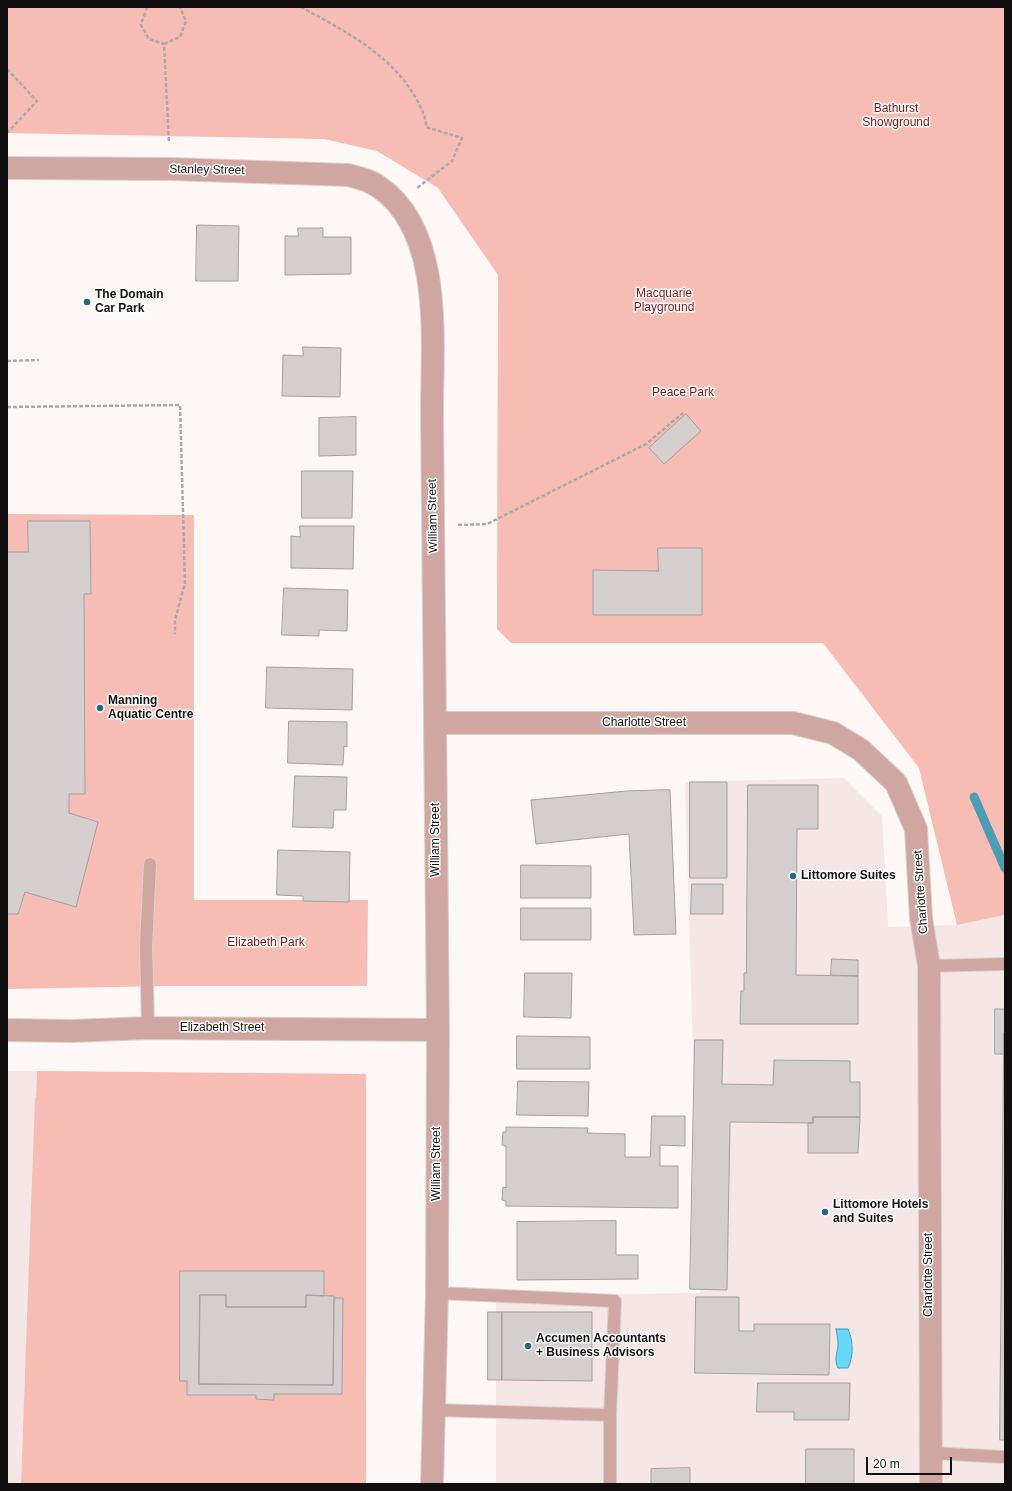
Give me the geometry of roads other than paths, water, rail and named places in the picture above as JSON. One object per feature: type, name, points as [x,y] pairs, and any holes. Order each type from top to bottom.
[{"type":"street","name":"Stanley Street","points":[[7,168],[171,169],[348,175],[370,182],[379,187],[398,203]]},
{"type":"street","name":"William Street","points":[[398,203],[419,241],[430,291],[432,324],[438,1030],[437,1293],[432,1484]]},
{"type":"street","name":"Charlotte Street","points":[[436,723],[793,723],[833,733],[861,750],[896,783],[916,828],[921,918],[929,966],[931,1484]]},
{"type":"street","name":"Elizabeth Street","points":[[7,1030],[72,1031],[148,1028],[438,1030]]},
{"type":"lane","points":[[148,1028],[146,946],[150,864]]},
{"type":"lane","points":[[929,966],[1005,964]]},
{"type":"lane","points":[[437,1293],[614,1302],[610,1415],[610,1484]]},
{"type":"lane","points":[[433,1410],[610,1415]]},
{"type":"lane","points":[[930,1453],[1005,1457]]},
{"type":"water","points":[[836,1329],[848,1329],[850,1333],[852,1353],[848,1368],[838,1368],[837,1365],[836,1359],[838,1344]]},
{"type":"waterway","points":[[974,797],[1005,868]]},
{"type":"place","name":"The Domain Car Park","points":[[87,302]]},
{"type":"place","name":"Manning Aquatic Centre","points":[[100,708]]},
{"type":"place","name":"Littomore Suites","points":[[793,876]]},
{"type":"place","name":"Littomore Hotels and Suites","points":[[825,1212]]},
{"type":"place","name":"Accumen Accountants + Business Advisors","points":[[528,1346]]},
{"type":"park label","name":"Bathurst Showground","points":[[896,116]]},
{"type":"park label","name":"Macquarie Playground","points":[[664,301]]},
{"type":"park label","name":"Peace Park","points":[[683,393]]},
{"type":"park label","name":"Elizabeth Park","points":[[266,943]]}]
